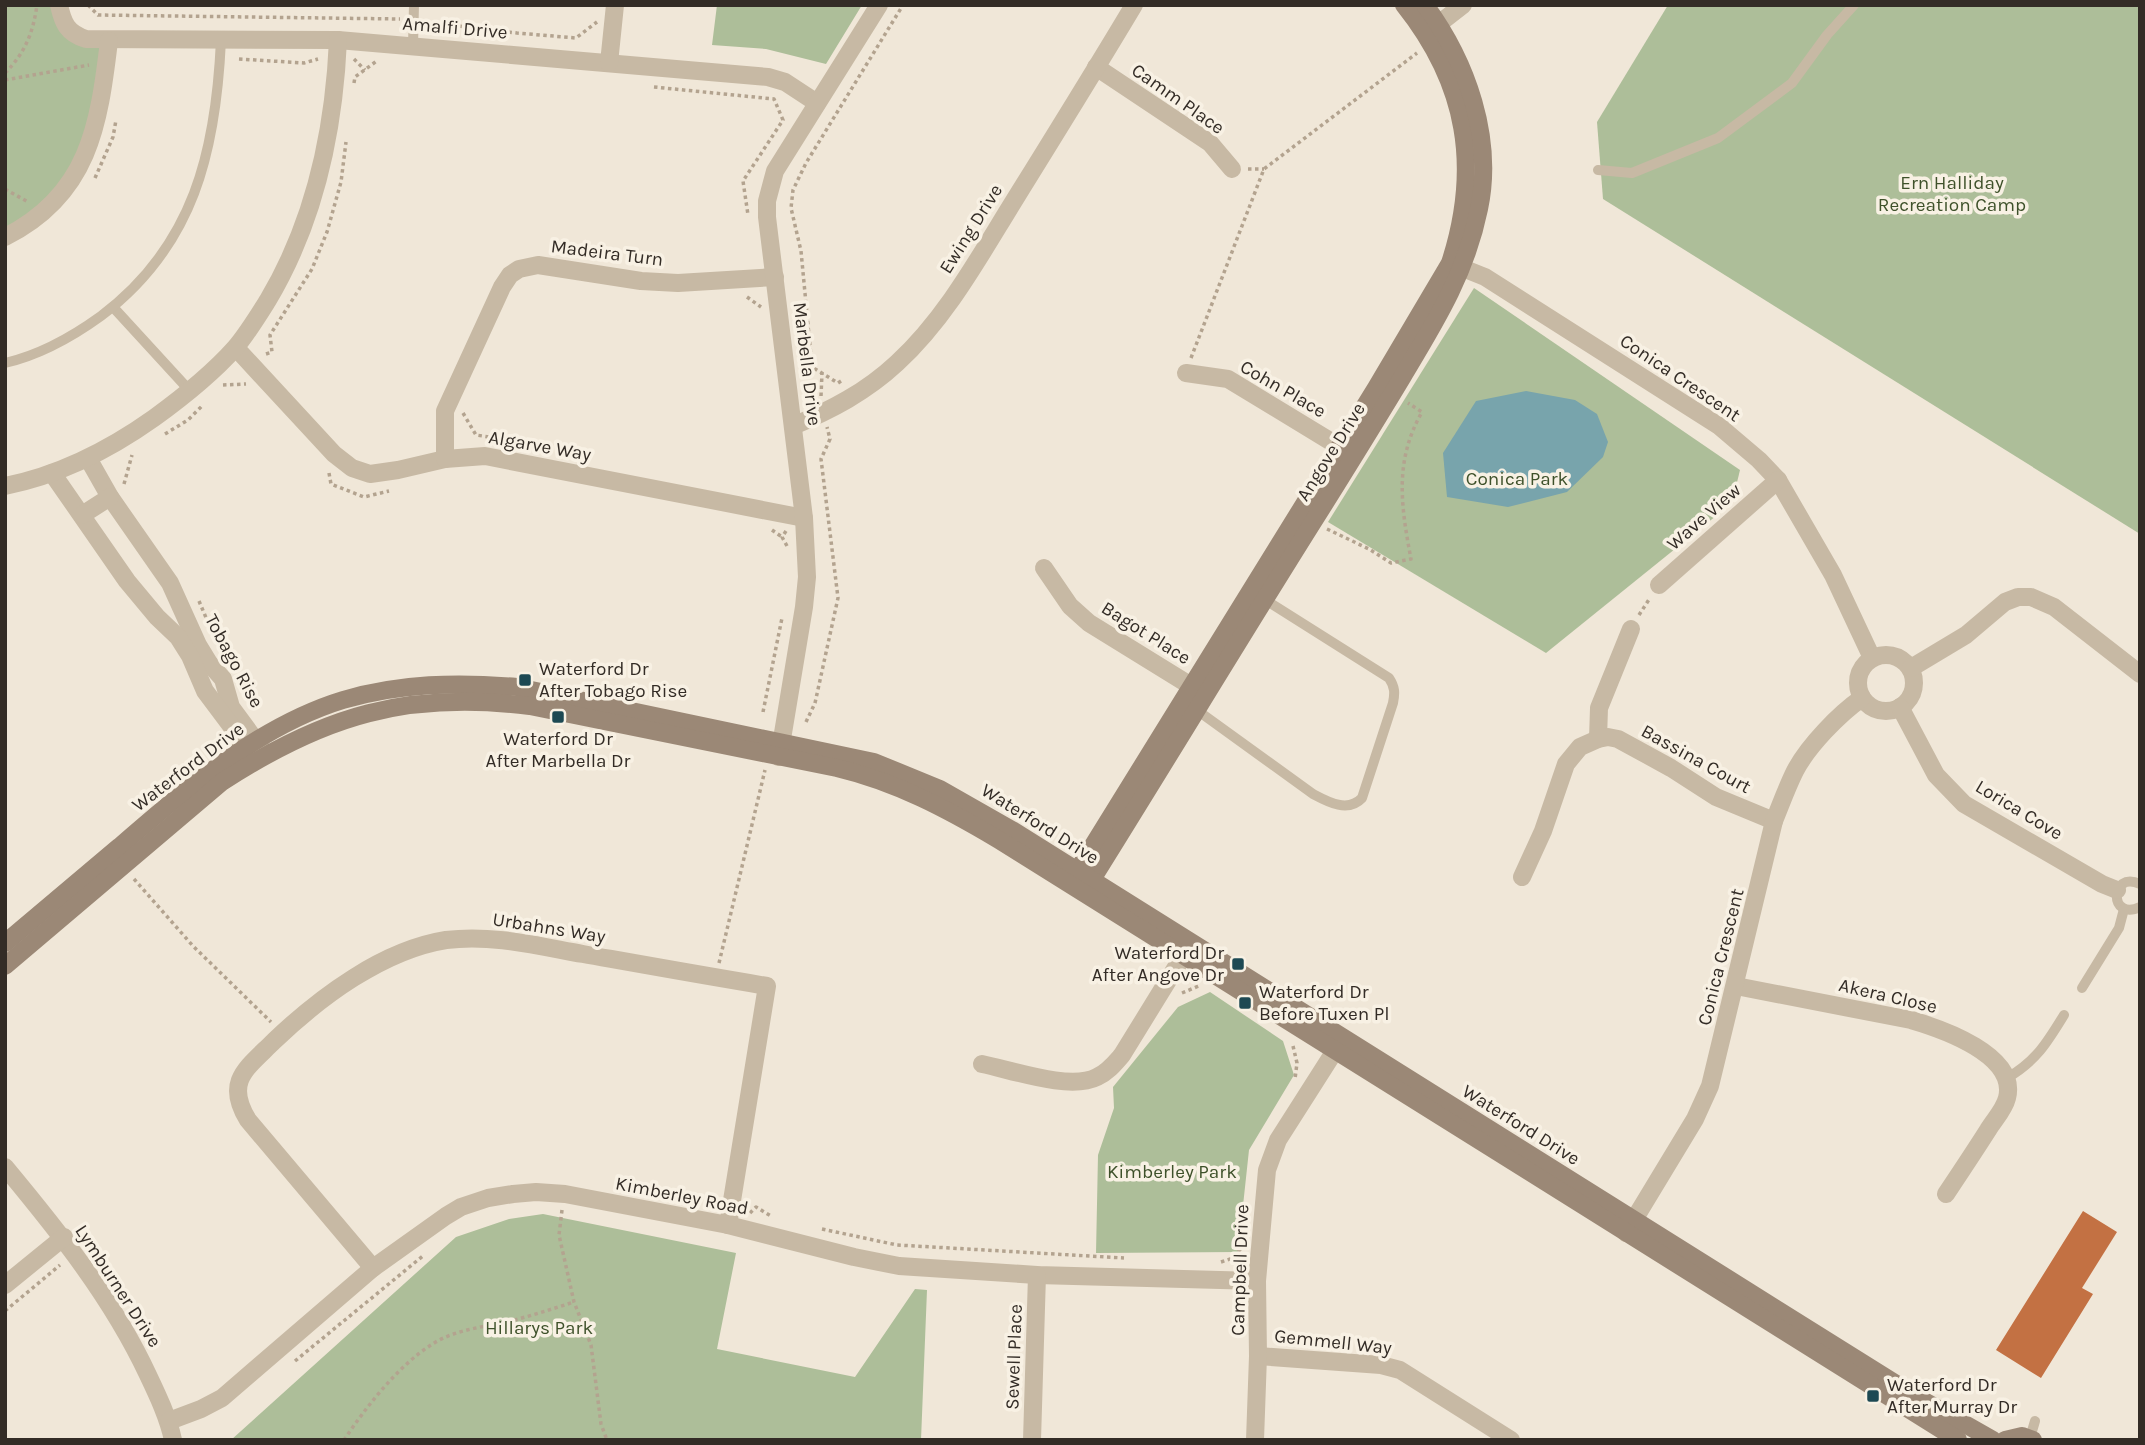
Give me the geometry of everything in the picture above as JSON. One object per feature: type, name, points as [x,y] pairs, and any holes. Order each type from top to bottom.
[{"type":"street","name":"Amalfi Drive","points":[[59,5],[64,24],[72,33],[86,39],[221,49],[338,40],[413,45],[768,77],[785,82],[817,103]]},
{"type":"street","name":"Marbella Drive","points":[[776,752],[804,607],[807,577],[798,517],[793,426],[767,278],[769,187],[775,171],[879,5]]},
{"type":"street","name":"Ewing Drive","points":[[793,426],[824,413],[866,388],[898,363],[928,329],[965,279],[1134,5]]},
{"type":"street","name":"Angove Drive","points":[[1080,882],[1347,451],[1438,318],[1479,209],[1483,167],[1476,108],[1463,72],[1404,5]]},
{"type":"street","name":"Angove Drive","points":[[1425,5],[1432,34]]},
{"type":"street","points":[[1432,34],[1464,5]]},
{"type":"street","points":[[607,9],[608,63]]},
{"type":"street","points":[[5,486],[89,460],[136,430],[242,354],[299,240],[311,206],[324,153],[336,80],[338,40]]},
{"type":"street","points":[[5,237],[34,219],[60,196],[89,149],[103,97],[109,41]]},
{"type":"street","name":"Camm Place","points":[[1096,67],[1210,143],[1232,169]]},
{"type":"street","name":"Madeira Turn","points":[[446,459],[443,426],[448,401],[502,287],[510,275],[519,269],[538,265],[641,281],[678,283],[767,278]]},
{"type":"street","name":"Conica Crescent","points":[[1457,265],[1485,277],[1719,426],[1759,460],[1778,480],[1833,575],[1872,657]]},
{"type":"street","name":"Algarve Way","points":[[242,354],[334,454],[361,472],[381,473],[473,456],[493,458],[798,517]]},
{"type":"street","name":"Cohn Place","points":[[1186,373],[1228,379],[1347,451]]},
{"type":"street","name":"Angove Drive","points":[[1193,697],[1264,599],[1347,451]]},
{"type":"street","name":"Tobago Rise","points":[[89,460],[117,491],[170,583],[198,645],[223,679],[231,707],[255,751]]},
{"type":"street","name":"Tobago Rise","points":[[52,473],[144,601],[178,637],[190,656],[205,691],[232,727],[255,751]]},
{"type":"street","name":"Wave View","points":[[1659,585],[1778,480]]},
{"type":"street","points":[[82,515],[117,491]]},
{"type":"street","name":"Bagot Place","points":[[1044,568],[1070,606],[1089,623],[1193,697]]},
{"type":"street","points":[[144,601],[170,583]]},
{"type":"street","points":[[1911,668],[1966,635],[2005,602],[2018,597],[2031,597],[2054,607],[2140,674]]},
{"type":"street","points":[[1522,877],[1543,831],[1566,764],[1580,747],[1598,738],[1599,708],[1631,629]]},
{"type":"street","points":[[1891,654],[1911,668],[1914,688],[1911,697],[1900,707],[1887,711],[1877,710],[1862,698],[1857,679],[1860,670],[1872,657],[1891,654]]},
{"type":"street","name":"Waterford Drive","points":[[5,943],[155,816],[319,709],[382,690],[418,685],[483,684],[549,693],[776,752],[874,762],[906,773],[967,803],[1080,882],[1630,1227],[1958,1440]]},
{"type":"street","name":"Conica Crescent","points":[[1630,1227],[1704,1102],[1710,1086],[1774,821],[1796,769],[1807,752],[1851,705],[1862,698]]},
{"type":"street","name":"Lorica Cove","points":[[1900,707],[1936,775],[1964,804],[2102,884],[2117,890]]},
{"type":"street","name":"Bassina Court","points":[[1598,738],[1618,740],[1661,762],[1716,797],[1774,821]]},
{"type":"street","name":"Waterford Drive","points":[[5,966],[124,867],[255,751]]},
{"type":"street","name":"Urbahns Way","points":[[373,1268],[248,1120],[240,1107],[237,1091],[241,1076],[283,1033],[349,981],[380,961],[414,948],[444,941],[499,939],[767,986],[728,1225]]},
{"type":"street","points":[[982,1064],[1063,1081],[1081,1082],[1098,1077],[1122,1055],[1187,949]]},
{"type":"street","name":"Akera Close","points":[[1736,986],[1935,1027],[1954,1035],[1997,1063],[2007,1078]]},
{"type":"street","name":"Campbell Drive","points":[[1255,1440],[1257,1281],[1264,1186],[1271,1155],[1339,1044]]},
{"type":"street","points":[[1946,1194],[2003,1107],[2008,1094],[2007,1078]]},
{"type":"street","name":"Lymburner Drive","points":[[5,1167],[64,1237],[130,1338],[169,1421],[173,1440]]},
{"type":"street","name":"Kimberley Road","points":[[169,1421],[222,1398],[373,1268],[446,1216],[461,1207],[488,1198],[513,1194],[536,1192],[567,1204],[728,1225],[899,1266],[1037,1275],[1257,1281]]},
{"type":"street","name":"Waterford Drive","points":[[1630,1227],[1993,1440]]},
{"type":"street","points":[[5,1285],[64,1237]]},
{"type":"street","name":"Sewell Place","points":[[1032,1440],[1037,1275]]},
{"type":"street","name":"Gemmell Way","points":[[1258,1356],[1381,1365],[1399,1370],[1511,1440]]},
{"type":"street","points":[[2005,1440],[2033,1433]]},
{"type":"lane","points":[[413,45],[414,5]]},
{"type":"lane","points":[[1598,170],[1632,173],[1718,138],[1792,83],[1827,35],[1854,5]]},
{"type":"lane","points":[[5,363],[19,360],[66,339],[113,307],[155,265],[190,206],[205,160],[221,49]]},
{"type":"lane","points":[[113,307],[190,391]]},
{"type":"lane","points":[[1193,697],[1313,794],[1327,801],[1350,806],[1362,797],[1393,703],[1395,688],[1389,678],[1264,599]]},
{"type":"lane","points":[[2140,884],[2124,882],[2117,890],[2117,901],[2124,909],[2131,910],[2140,906]]},
{"type":"lane","points":[[2082,988],[2119,928],[2124,909]]},
{"type":"lane","points":[[2007,1078],[2026,1066],[2044,1048],[2064,1015]]},
{"type":"path","points":[[5,73],[19,59],[34,30],[37,5]]},
{"type":"path","points":[[88,5],[98,15],[397,18],[576,38],[598,21],[607,9]]},
{"type":"path","points":[[849,376],[838,383],[811,367],[801,251],[791,208],[793,190],[806,163],[903,5]]},
{"type":"path","points":[[1186,373],[1264,169],[1432,34]]},
{"type":"path","points":[[221,49],[304,63],[321,58],[354,59],[365,70]]},
{"type":"path","points":[[354,90],[355,77],[378,60],[388,61]]},
{"type":"path","points":[[88,65],[90,73]]},
{"type":"path","points":[[650,86],[774,99],[783,120],[743,181],[749,221]]},
{"type":"path","points":[[216,393],[225,383],[246,385],[242,354],[272,352],[270,335],[312,269],[327,232],[341,182],[348,129]]},
{"type":"path","points":[[5,189],[32,204],[29,208]]},
{"type":"path","points":[[751,299],[767,278]]},
{"type":"path","points":[[741,292],[761,308]]},
{"type":"path","points":[[806,722],[815,703],[838,598],[821,459],[830,439],[821,404],[822,373]]},
{"type":"path","points":[[165,434],[188,420],[206,402]]},
{"type":"path","points":[[461,410],[476,435],[496,438],[493,458]]},
{"type":"path","points":[[117,491],[130,456],[142,449]]},
{"type":"path","points":[[782,537],[798,517]]},
{"type":"path","points":[[763,525],[782,537],[789,550]]},
{"type":"path","points":[[1631,629],[1659,585]]},
{"type":"path","points":[[194,591],[205,611],[208,624]]},
{"type":"path","points":[[763,712],[784,611]]},
{"type":"path","points":[[715,977],[776,752]]},
{"type":"path","points":[[124,867],[193,946],[283,1033]]},
{"type":"path","points":[[552,1208],[567,1204],[559,1235],[574,1302],[592,1345],[599,1410],[607,1440]]},
{"type":"path","points":[[746,1230],[751,1210],[755,1207],[777,1219]]},
{"type":"path","points":[[812,1227],[897,1245],[1135,1258]]},
{"type":"path","points":[[5,1311],[75,1253]]},
{"type":"path","points":[[287,1367],[424,1256]]},
{"type":"path","points":[[344,1440],[384,1389],[412,1359],[432,1344],[471,1329],[517,1320],[574,1302]]},
{"type":"green space","points":[[5,5],[59,5],[63,24],[109,41],[75,173],[5,237]]},
{"type":"green space","points":[[717,5],[862,5],[826,64],[766,49],[712,45]]},
{"type":"green space","name":"Ern Halliday Recreation Camp","points":[[1668,5],[2140,5],[2140,534],[1603,199],[1597,122]]},
{"type":"green space","name":"Conica Park","points":[[1474,288],[1740,470],[1732,503],[1546,653],[1328,522]]},
{"type":"green space","name":"Kimberley Park","points":[[1210,992],[1283,1041],[1294,1075],[1249,1150],[1238,1252],[1096,1253],[1098,1155],[1114,1108],[1113,1087],[1178,1007]]},
{"type":"green space","name":"Hillarys Park","points":[[543,1214],[736,1253],[717,1349],[855,1377],[915,1289],[927,1290],[921,1440],[231,1440],[456,1237],[509,1219]]},
{"type":"water","points":[[1526,391],[1575,400],[1597,414],[1608,442],[1603,457],[1567,492],[1508,507],[1447,497],[1443,453],[1476,401]]},
{"type":"building","points":[[2083,1211],[2117,1232],[2082,1288],[2093,1294],[2041,1378],[1996,1350]]},
{"type":"place","name":"Waterford Dr After Tobago Rise","points":[[525,680]]},
{"type":"place","name":"Waterford Dr After Marbella Dr","points":[[558,717]]},
{"type":"place","name":"Waterford Dr After Angove Dr","points":[[1238,964]]},
{"type":"place","name":"Waterford Dr Before Tuxen Pl","points":[[1245,1003]]},
{"type":"place","name":"Waterford Dr After Murray Dr","points":[[1873,1396]]}]
